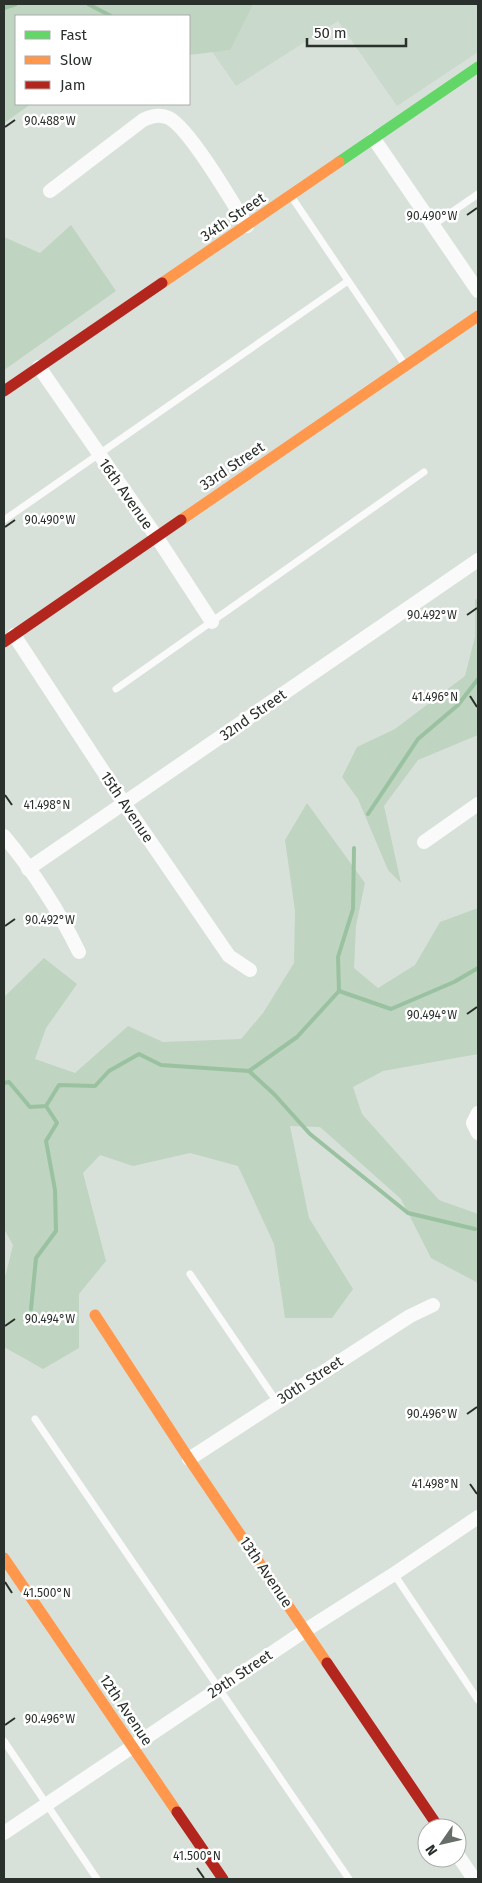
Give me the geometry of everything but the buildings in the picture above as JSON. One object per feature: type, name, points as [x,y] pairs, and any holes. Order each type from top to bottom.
[{"type":"street","name":"34th Street","points":[[4,391],[478,67]]},
{"type":"street","points":[[50,191],[143,120],[150,116],[167,117],[183,129],[248,226]]},
{"type":"street","points":[[374,139],[478,291]]},
{"type":"street","name":"33rd Street","points":[[9,639],[478,316]]},
{"type":"street","name":"16th Avenue","points":[[39,367],[156,536],[212,622]]},
{"type":"street","name":"32nd Street","points":[[28,869],[478,560]]},
{"type":"street","name":"15th Avenue","points":[[9,639],[229,956],[250,970]]},
{"type":"street","points":[[424,842],[478,804]]},
{"type":"street","points":[[4,836],[68,930],[79,952]]},
{"type":"street","points":[[478,1113],[473,1123],[478,1133]]},
{"type":"street","name":"30th Street","points":[[190,1459],[410,1316],[433,1305]]},
{"type":"street","name":"13th Avenue","points":[[95,1315],[432,1818]]},
{"type":"street","name":"29th Street","points":[[4,1833],[478,1517]]},
{"type":"street","name":"12th Avenue","points":[[4,1558],[223,1879]]},
{"type":"street","points":[[467,1868],[474,1879]]},
{"type":"lane","points":[[433,225],[478,194]]},
{"type":"lane","points":[[291,196],[405,366]]},
{"type":"lane","points":[[4,520],[348,280]]},
{"type":"lane","points":[[116,689],[424,472]]},
{"type":"lane","points":[[190,1274],[277,1402]]},
{"type":"lane","points":[[35,1419],[349,1879]]},
{"type":"lane","points":[[394,1574],[478,1700]]},
{"type":"lane","points":[[4,1741],[98,1879]]},
{"type":"shaded area","points":[[4,4],[253,4],[230,50],[190,55],[190,15],[15,15],[15,105],[30,105],[4,123]]},
{"type":"shaded area","points":[[179,4],[478,4],[478,52],[397,106],[338,21],[236,86],[190,20],[190,15],[187,15]]},
{"type":"shaded area","points":[[71,225],[116,291],[4,370],[4,237],[40,253]]},
{"type":"shaded area","points":[[478,598],[478,735],[418,760],[384,806],[401,883],[388,870],[358,799],[342,777],[357,747],[395,729],[465,676],[475,637],[475,600]]},
{"type":"shaded area","points":[[307,803],[365,883],[356,926],[354,968],[378,988],[415,965],[440,922],[478,908],[478,1054],[383,1071],[353,1087],[362,1114],[439,1200],[478,1214],[478,1283],[431,1258],[401,1199],[320,1127],[290,1126],[309,1218],[353,1289],[332,1318],[285,1318],[274,1244],[238,1166],[190,1153],[133,1166],[100,1155],[83,1173],[106,1261],[79,1294],[79,1348],[43,1369],[4,1347],[4,1281],[13,1245],[4,1229],[4,997],[44,958],[77,984],[46,1028],[35,1059],[75,1073],[128,1026],[163,1042],[241,1039],[263,1013],[294,963],[295,911],[285,840]]},
{"type":"waterway","points":[[4,8],[16,4]]},
{"type":"waterway","points":[[88,4],[109,15]]},
{"type":"waterway","points":[[368,814],[418,739],[458,705],[478,679]]},
{"type":"waterway","points":[[339,991],[338,957],[353,909],[354,848]]},
{"type":"waterway","points":[[4,1083],[9,1082],[30,1107],[46,1106],[59,1085],[95,1086],[109,1071],[139,1054],[161,1065],[249,1071],[297,1037],[339,991],[391,1009],[454,982],[478,968]]},
{"type":"waterway","points":[[249,1071],[274,1094],[310,1134],[408,1213],[475,1229]]},
{"type":"waterway","points":[[31,1309],[36,1258],[56,1231],[55,1190],[46,1141],[57,1123],[46,1106]]},
{"type":"traffic: fast","points":[[339,162],[478,67]]},
{"type":"traffic: slow","points":[[162,283],[339,162]]},
{"type":"traffic: slow","points":[[181,520],[478,316]]},
{"type":"traffic: slow","points":[[95,1315],[189,1459],[327,1663]]},
{"type":"traffic: slow","points":[[4,1558],[177,1812]]},
{"type":"traffic: jam","points":[[4,391],[162,283]]},
{"type":"traffic: jam","points":[[4,642],[181,520]]},
{"type":"traffic: jam","points":[[327,1663],[432,1818]]},
{"type":"traffic: jam","points":[[177,1812],[223,1879]]}]
